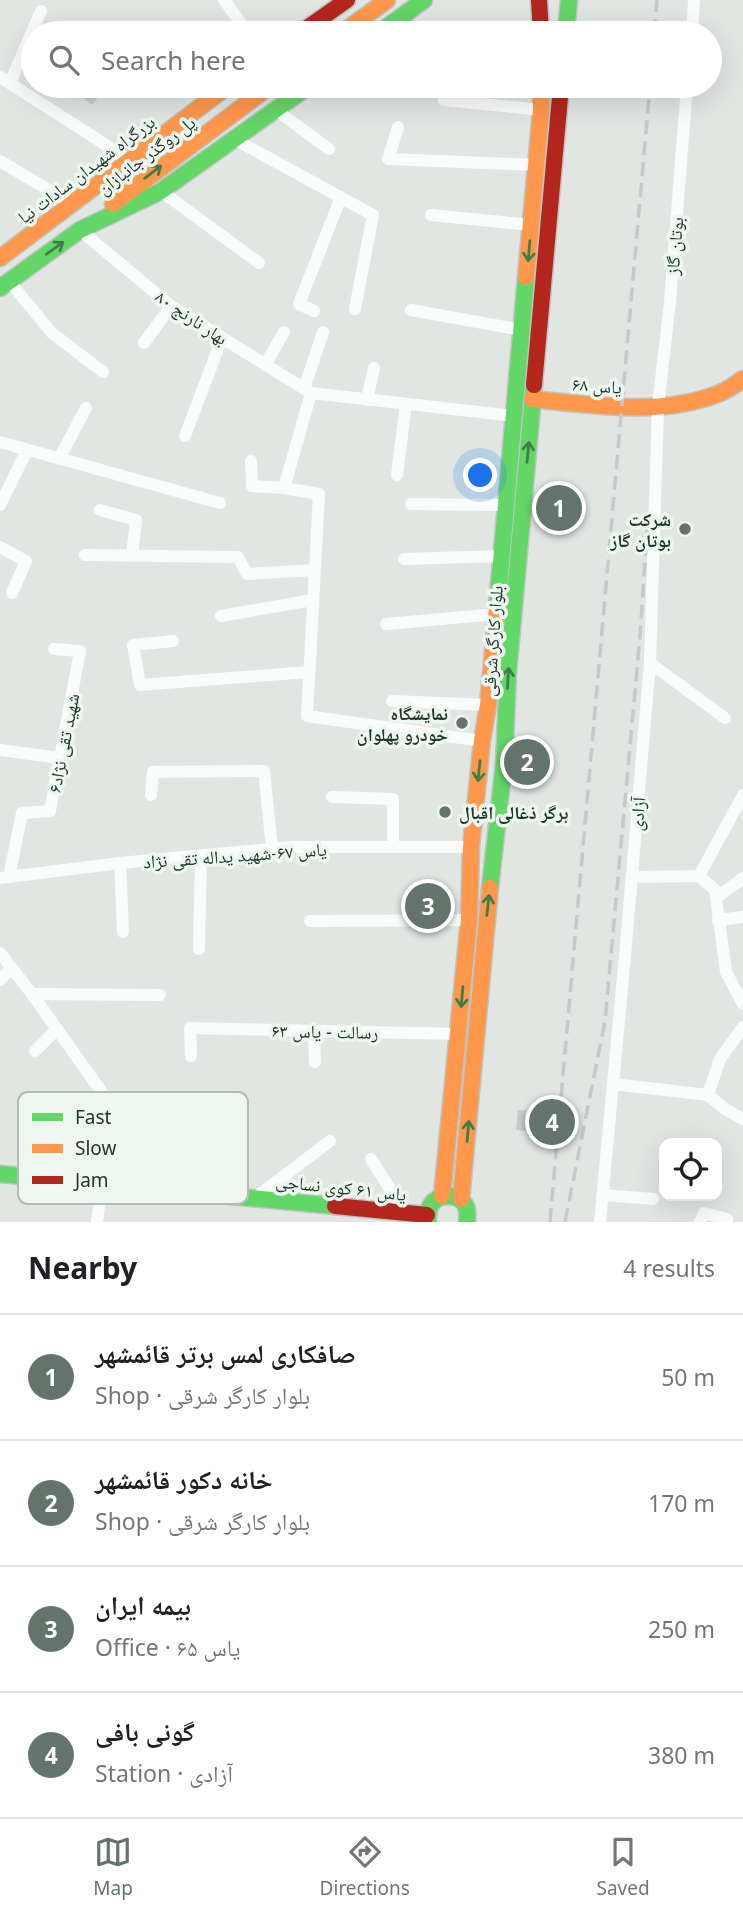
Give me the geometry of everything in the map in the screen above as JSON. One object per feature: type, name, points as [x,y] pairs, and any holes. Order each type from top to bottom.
[{"type":"main road","points":[[317,21],[347,0]]},
{"type":"main road","points":[[358,21],[387,0]]},
{"type":"main road","points":[[395,21],[424,0]]},
{"type":"main road","points":[[567,21],[569,0]]},
{"type":"main road","points":[[540,3],[541,21]]},
{"type":"main road","name":"بزرگراه شهیدان سادات نیا","points":[[0,258],[212,98]]},
{"type":"main road","name":"پل روگذر جانبازان","points":[[80,230],[254,98]]},
{"type":"main road","points":[[5,285],[80,230],[161,191],[292,98]]},
{"type":"main road","name":"بلوار کارگر شرقی","points":[[442,1196],[469,920],[471,847],[502,556],[541,98]]},
{"type":"main road","name":"بلوار کارگر شرقی","points":[[467,1222],[467,1207],[461,1199],[487,912],[504,764],[508,673],[560,98]]},
{"type":"main road","name":"یاس ۶۸","points":[[533,399],[622,407],[658,405],[705,399],[743,379]]},
{"type":"main road","name":"یاس ۶۱ کوی نساجی","points":[[0,1174],[18,1176]]},
{"type":"main road","points":[[428,1218],[429,1206],[434,1200],[449,1195],[461,1199]]},
{"type":"main road","name":"یاس ۶۱ کوی نساجی","points":[[248,1197],[405,1213],[428,1218]]},
{"type":"street","points":[[225,0],[240,21]]},
{"type":"street","points":[[693,21],[694,0]]},
{"type":"street","points":[[35,21],[40,11]]},
{"type":"street","points":[[21,48],[5,80],[21,90]]},
{"type":"street","points":[[33,98],[128,162]]},
{"type":"street","name":"بوتان گاز","points":[[658,405],[671,288],[686,98]]},
{"type":"street","points":[[444,100],[541,110]]},
{"type":"street","points":[[276,110],[328,149]]},
{"type":"street","points":[[398,127],[388,159],[536,165]]},
{"type":"street","points":[[234,139],[373,215],[355,309]]},
{"type":"street","points":[[0,161],[72,204]]},
{"type":"street","points":[[161,191],[259,263]]},
{"type":"street","points":[[314,311],[299,304],[341,197]]},
{"type":"street","points":[[431,215],[531,225]]},
{"type":"street","name":"بهار نارنج ۸۰","points":[[80,230],[172,306],[308,391]]},
{"type":"street","points":[[5,285],[52,333],[103,373]]},
{"type":"street","points":[[144,343],[172,306]]},
{"type":"street","points":[[411,310],[522,330]]},
{"type":"street","points":[[265,365],[284,332]]},
{"type":"street","points":[[284,488],[323,332]]},
{"type":"street","points":[[185,436],[222,338]]},
{"type":"street","points":[[367,400],[374,368]]},
{"type":"street","points":[[308,391],[514,416]]},
{"type":"street","points":[[397,475],[406,404]]},
{"type":"street","name":"آزادی","points":[[600,1222],[650,663],[658,405]]},
{"type":"street","points":[[59,459],[86,408]]},
{"type":"street","points":[[0,442],[219,503]]},
{"type":"street","points":[[0,505],[27,450]]},
{"type":"street","points":[[251,461],[252,486],[318,494],[307,716],[482,741]]},
{"type":"street","points":[[411,504],[506,505]]},
{"type":"street","points":[[100,510],[136,520],[132,556]]},
{"type":"street","points":[[0,547],[26,561],[12,593]]},
{"type":"street","points":[[85,555],[238,557],[247,574],[314,570]]},
{"type":"street","points":[[404,559],[502,556]]},
{"type":"street","points":[[221,616],[313,600]]},
{"type":"street","points":[[386,624],[496,614]]},
{"type":"street","points":[[173,641],[133,645],[140,685],[309,672]]},
{"type":"street","name":"شهید تقی نژاد۶","points":[[4,878],[22,813],[50,811],[80,651],[54,649]]},
{"type":"street","points":[[650,663],[725,718]]},
{"type":"street","points":[[392,701],[488,705]]},
{"type":"street","points":[[0,750],[60,758]]},
{"type":"street","points":[[151,795],[153,772],[264,771],[272,849]]},
{"type":"street","points":[[699,876],[743,795]]},
{"type":"street","points":[[332,797],[393,799],[393,846]]},
{"type":"street","name":"یاس ۶۷-شهید یداله تقی نژاد","points":[[4,878],[120,863],[272,849],[471,847]]},
{"type":"street","points":[[199,949],[201,856]]},
{"type":"street","points":[[120,863],[123,932]]},
{"type":"street","points":[[632,877],[699,876],[715,890],[726,972],[743,1004]]},
{"type":"street","points":[[716,898],[743,878]]},
{"type":"street","points":[[718,920],[743,917]]},
{"type":"street","points":[[310,921],[469,920]]},
{"type":"street","points":[[0,953],[102,1092]]},
{"type":"street","points":[[0,980],[12,968]]},
{"type":"street","points":[[32,994],[160,995]]},
{"type":"street","points":[[708,1095],[720,1059],[743,1027]]},
{"type":"street","name":"رسالت - یاس ۶۳","points":[[191,1056],[190,1028],[459,1034]]},
{"type":"street","points":[[35,1051],[57,1029]]},
{"type":"street","points":[[314,1030],[315,1062]]},
{"type":"street","points":[[613,1084],[708,1095],[725,1110],[743,1119]]},
{"type":"street","points":[[255,1198],[330,1141]]},
{"type":"street","points":[[371,1160],[405,1213]]},
{"type":"street","points":[[603,1195],[653,1199]]},
{"type":"street","points":[[97,1222],[99,1204]]},
{"type":"street","points":[[700,1222],[704,1213],[727,1219]]},
{"type":"building","points":[[84,98],[97,98],[92,105]]},
{"type":"building","points":[[518,1110],[535,1111],[533,1132],[516,1130]]},
{"type":"railway","points":[[655,21],[657,0]]},
{"type":"railway","points":[[550,1222],[649,98]]},
{"type":"railway","points":[[565,1222],[605,1021],[640,636],[648,515]]},
{"type":"traffic: fast","points":[[395,21],[424,0]]},
{"type":"traffic: fast","points":[[567,21],[569,0]]},
{"type":"traffic: fast","points":[[0,288],[80,230],[161,191],[292,98]]},
{"type":"traffic: fast","points":[[497,607],[526,277]]},
{"type":"traffic: fast","points":[[490,888],[504,763],[508,673],[534,385]]},
{"type":"traffic: fast","points":[[0,1174],[18,1176]]},
{"type":"traffic: fast","points":[[428,1222],[432,1204],[448,1196],[460,1199],[464,1204],[467,1222]]},
{"type":"traffic: fast","points":[[248,1198],[335,1206]]},
{"type":"traffic: slow","points":[[358,21],[387,0]]},
{"type":"traffic: slow","points":[[0,258],[212,98]]},
{"type":"traffic: slow","points":[[113,204],[254,98]]},
{"type":"traffic: slow","points":[[526,277],[541,98]]},
{"type":"traffic: slow","points":[[532,399],[603,406],[675,405],[720,393],[743,379]]},
{"type":"traffic: slow","points":[[442,1196],[469,920],[471,847],[497,607]]},
{"type":"traffic: slow","points":[[461,1199],[490,888]]},
{"type":"traffic: jam","points":[[317,21],[347,0]]},
{"type":"traffic: jam","points":[[539,0],[540,21]]},
{"type":"traffic: jam","points":[[534,385],[560,98]]},
{"type":"traffic: jam","points":[[335,1206],[427,1215]]},
{"type":"place","name":"صافکاری لمس برتر قائمشهر","points":[[559,508]]},
{"type":"place","name":"شرکت بوتان گاز","points":[[685,529]]},
{"type":"place","name":"نمایشگاه خودرو پهلوان","points":[[462,723]]},
{"type":"place","name":"خانه دکور قائمشهر","points":[[527,762]]},
{"type":"place","name":"برگر ذغالی اقبال","points":[[445,812]]},
{"type":"place","name":"بیمه ایران","points":[[428,906]]},
{"type":"place","name":"گونی بافی","points":[[552,1122]]}]
